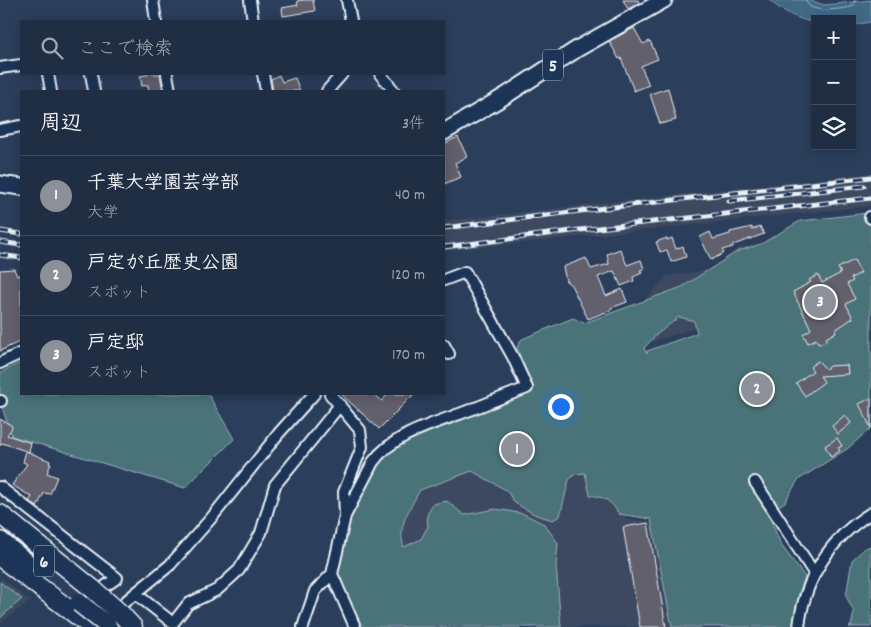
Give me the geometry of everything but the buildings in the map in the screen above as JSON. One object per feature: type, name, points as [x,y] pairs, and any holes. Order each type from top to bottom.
[{"type":"highway","points":[[0,514],[83,600]]},
{"type":"highway","name":"6","points":[[0,527],[110,623]]},
{"type":"highway","name":"6","points":[[0,541],[83,600]]},
{"type":"highway","points":[[0,557],[83,600]]},
{"type":"highway","points":[[110,623],[133,627]]},
{"type":"main road","name":"5","points":[[445,131],[505,96],[577,49],[664,0]]},
{"type":"main road","points":[[0,184],[20,187]]},
{"type":"street","points":[[152,0],[156,20]]},
{"type":"street","points":[[250,0],[253,20]]},
{"type":"street","points":[[346,0],[350,20]]},
{"type":"street","points":[[0,68],[20,64]]},
{"type":"street","points":[[48,75],[51,90]]},
{"type":"street","points":[[91,75],[94,90]]},
{"type":"street","points":[[167,75],[170,90]]},
{"type":"street","points":[[263,75],[266,90]]},
{"type":"street","points":[[328,90],[341,75]]},
{"type":"street","points":[[381,75],[393,90]]},
{"type":"street","points":[[0,130],[20,126]]},
{"type":"street","points":[[303,627],[314,591],[332,574],[345,516],[378,454],[389,445],[413,432],[527,388],[513,357],[465,272],[445,280]]},
{"type":"street","points":[[0,363],[20,353]]},
{"type":"street","points":[[110,623],[136,594],[181,553],[313,395]]},
{"type":"street","points":[[331,395],[360,430],[362,447],[344,492],[345,516]]},
{"type":"street","points":[[136,594],[177,625],[188,604],[217,590],[239,570],[261,533],[275,485],[340,405]]},
{"type":"street","points":[[755,482],[814,573]]},
{"type":"street","points":[[0,487],[118,578],[83,600]]},
{"type":"street","points":[[799,627],[804,599],[814,573],[838,540],[871,513]]},
{"type":"street","points":[[332,574],[355,627]]},
{"type":"shaded area","points":[[871,173],[871,206],[445,251],[445,221]]},
{"type":"shaded area","points":[[761,246],[740,312],[642,346],[626,519],[693,526],[703,627],[425,627],[359,500],[533,388],[517,354],[639,306],[667,276],[709,270],[739,248]]},
{"type":"shaded area","points":[[0,577],[30,601],[0,624]]},
{"type":"green space","points":[[871,214],[871,428],[847,449],[798,480],[785,502],[768,513],[781,545],[805,577],[799,593],[794,627],[672,627],[651,519],[619,514],[607,500],[590,495],[585,473],[575,474],[569,480],[560,516],[553,520],[536,515],[515,503],[506,490],[472,471],[420,490],[403,525],[402,540],[404,547],[421,539],[428,526],[427,515],[433,504],[447,501],[464,515],[495,509],[524,514],[544,524],[558,543],[556,565],[561,627],[360,627],[354,618],[336,570],[345,541],[353,501],[377,460],[420,424],[506,391],[519,384],[525,377],[517,347],[522,339],[573,318],[584,323],[682,287],[738,251],[761,244],[800,221]],"holes":[[[679,317],[694,321],[697,333],[647,351],[647,354],[644,348],[656,335]]]},
{"type":"green space","points":[[20,363],[20,395],[209,395],[234,439],[185,488],[12,436],[0,402],[0,373]]},
{"type":"green space","points":[[871,546],[871,627],[849,627],[851,626],[854,612],[846,596],[852,560],[865,548]]},
{"type":"green space","points":[[0,582],[22,599],[0,618]]},
{"type":"water","points":[[769,0],[806,0],[825,5],[871,0],[871,22],[856,24],[856,15],[811,15],[811,22],[780,8]]},
{"type":"railway","points":[[445,228],[871,177]]},
{"type":"railway","points":[[729,201],[864,186]]},
{"type":"railway","points":[[445,247],[871,198]]},
{"type":"railway","points":[[0,231],[20,234]]},
{"type":"railway","points":[[0,242],[20,245]]},
{"type":"railway","points":[[0,255],[20,258]]},
{"type":"place","name":"戸定邸","points":[[820,302]]},
{"type":"place","name":"戸定が丘歴史公園","points":[[757,389]]},
{"type":"place","name":"千葉大学園芸学部","points":[[517,449]]}]
